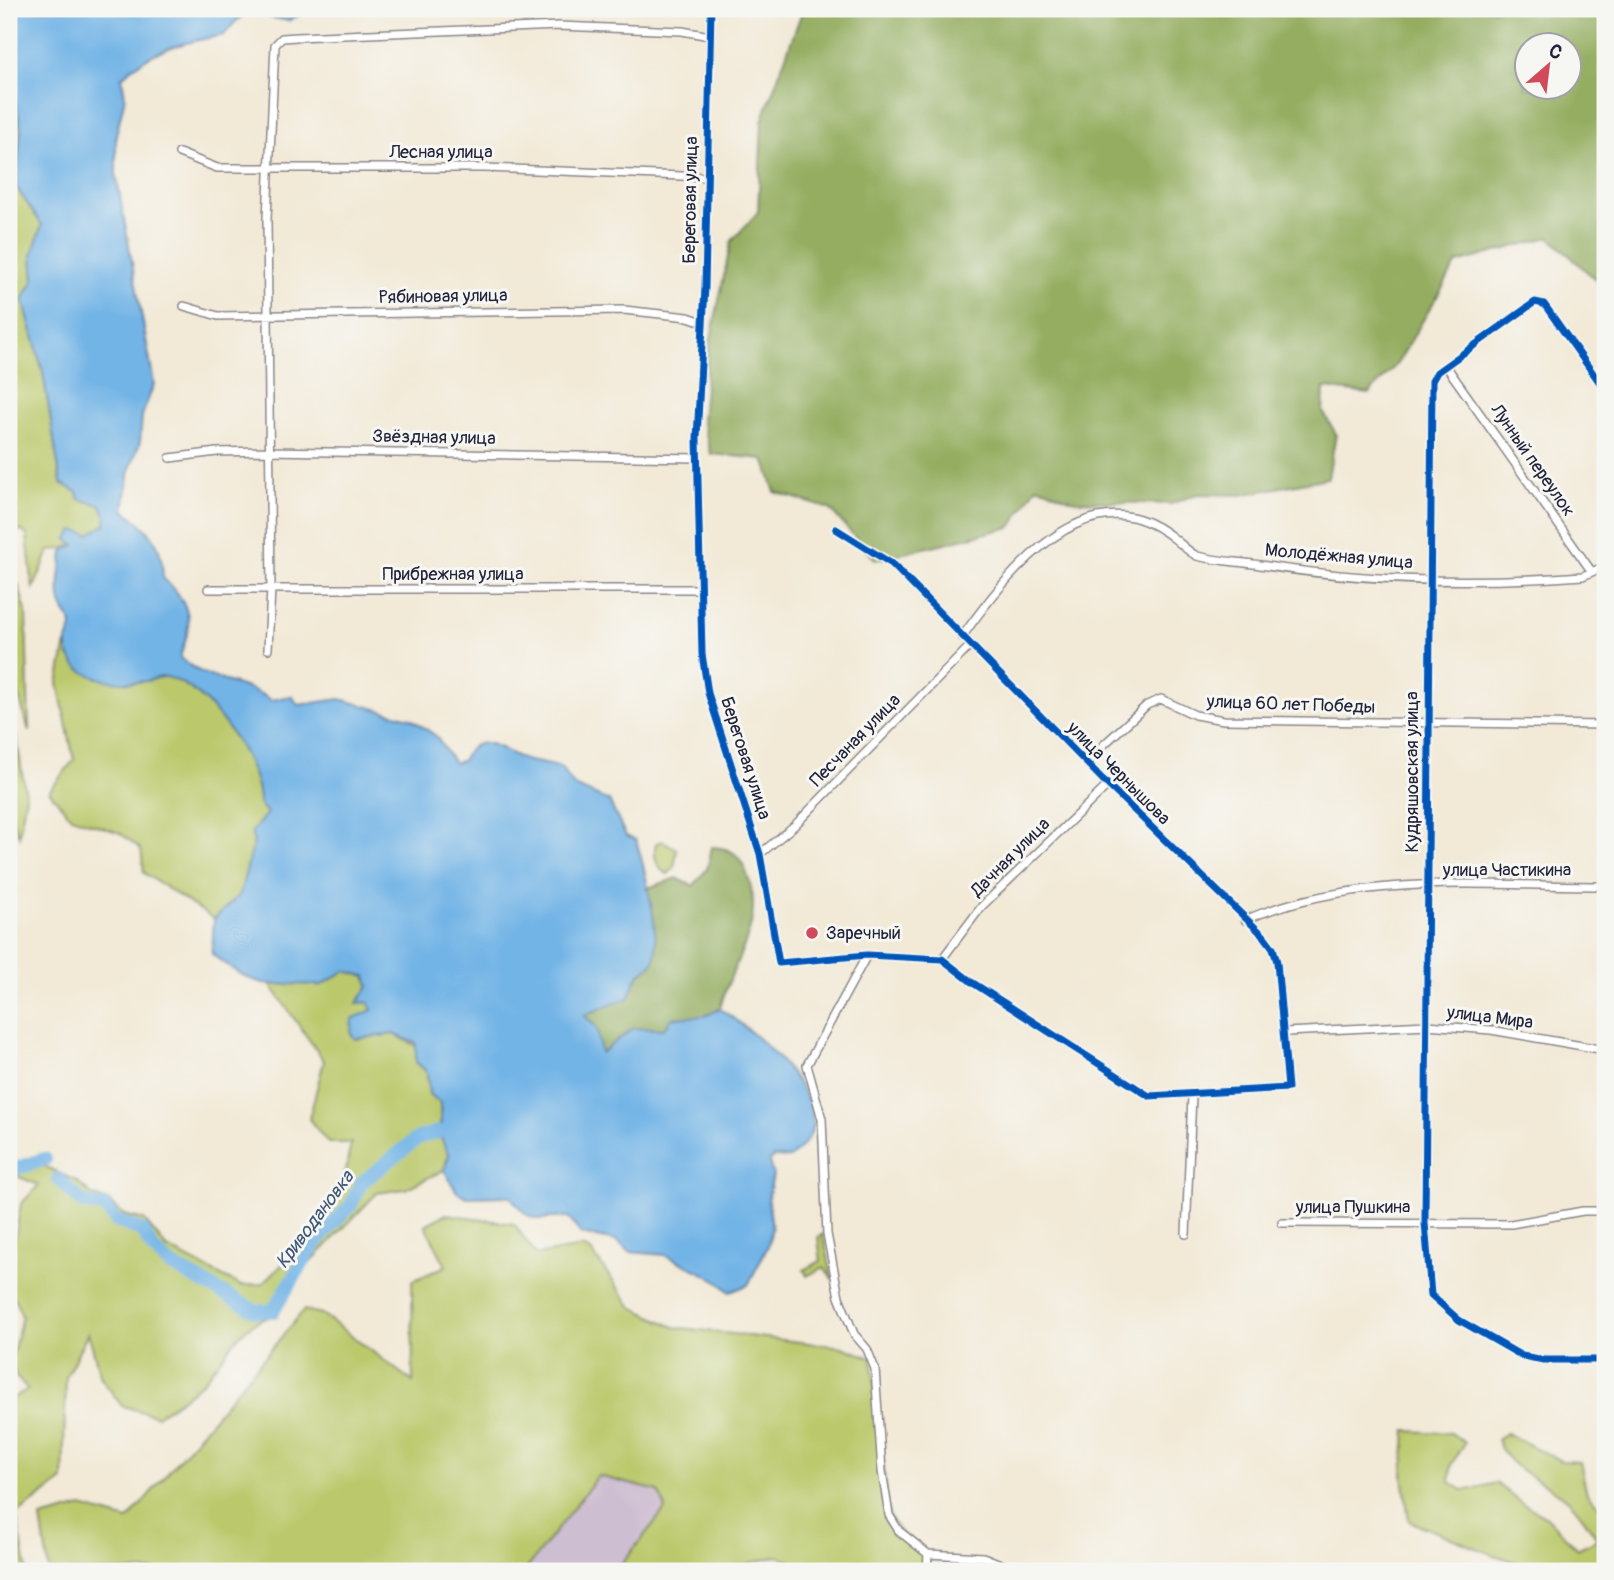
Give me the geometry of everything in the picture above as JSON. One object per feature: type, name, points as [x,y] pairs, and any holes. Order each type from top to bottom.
[{"type":"street","name":"Береговая улица","points":[[710,9],[697,458],[699,589],[708,693],[760,854],[779,963],[867,955],[942,959]]},
{"type":"street","points":[[268,649],[271,589],[266,242],[275,45],[282,38],[545,26],[682,31],[709,36]]},
{"type":"street","name":"Лесная улица","points":[[179,153],[217,168],[485,168],[706,177]]},
{"type":"street","name":"Кудряшовская улица","points":[[1605,390],[1544,304],[1535,302],[1437,372],[1429,394],[1425,1223],[1431,1296],[1459,1320],[1522,1356],[1544,1360],[1605,1360]]},
{"type":"street","name":"Рябиновая улица","points":[[184,306],[218,316],[268,313],[421,314],[624,310],[688,317],[703,322]]},
{"type":"street","name":"Лунный переулок","points":[[1446,366],[1592,572]]},
{"type":"street","name":"Звёздная улица","points":[[170,458],[218,452],[267,451],[697,458]]},
{"type":"street","name":"Молодёжная улица","points":[[962,637],[990,597],[1034,554],[1054,538],[1098,517],[1129,515],[1150,521],[1195,555],[1296,571],[1430,580],[1564,577],[1592,572],[1605,566]]},
{"type":"street","name":"улица Чернышова","points":[[836,529],[892,564],[970,646],[1273,948],[1286,1032],[1289,1088],[1192,1096]]},
{"type":"street","name":"Прибрежная улица","points":[[208,589],[699,589]]},
{"type":"street","name":"Песчаная улица","points":[[760,854],[794,825],[970,646]]},
{"type":"street","name":"улица 60 лет Победы","points":[[1086,761],[1147,705],[1161,699],[1206,718],[1427,724],[1605,725]]},
{"type":"street","name":"Дачная улица","points":[[942,959],[982,906],[1108,785]]},
{"type":"street","name":"улица Частикина","points":[[1244,920],[1276,906],[1352,891],[1428,886],[1605,886]]},
{"type":"street","points":[[867,955],[807,1065],[822,1119],[827,1234],[839,1297],[854,1334],[867,1349],[875,1369],[882,1471],[889,1515],[899,1531],[928,1554],[983,1557],[1018,1571]]},
{"type":"street","points":[[942,959],[973,984],[1143,1094],[1160,1097],[1192,1096],[1186,1234]]},
{"type":"street","name":"улица Мира","points":[[1286,1032],[1427,1025],[1491,1030],[1605,1051]]},
{"type":"street","name":"улица Пушкина","points":[[1282,1223],[1511,1224],[1583,1211],[1605,1211]]},
{"type":"street","points":[[927,1571],[928,1554]]},
{"type":"shaded area","points":[[598,1476],[658,1491],[666,1508],[621,1565],[629,1571],[525,1571]]},
{"type":"green space","points":[[803,9],[1605,9],[1605,288],[1549,237],[1457,263],[1397,364],[1369,394],[1324,388],[1323,412],[1336,434],[1328,478],[1241,495],[1197,494],[1171,504],[1075,501],[1037,486],[1011,527],[875,560],[830,509],[775,492],[764,459],[711,454],[702,420],[708,353],[731,242],[758,212],[762,121]]},
{"type":"green space","points":[[9,84],[13,89],[21,129],[16,187],[42,225],[32,255],[34,280],[23,299],[43,372],[61,483],[77,492],[79,499],[101,505],[106,516],[105,525],[85,538],[65,548],[49,551],[33,590],[27,535],[21,530],[9,535]]},
{"type":"green space","points":[[9,580],[18,584],[26,611],[29,731],[9,662]]},
{"type":"green space","points":[[66,643],[69,656],[114,673],[141,681],[168,677],[183,684],[199,695],[214,711],[241,748],[251,768],[259,803],[267,813],[266,818],[259,823],[240,894],[214,919],[144,873],[141,849],[120,833],[71,817],[49,791],[74,760],[58,684]]},
{"type":"green space","points":[[9,696],[26,795],[19,836],[9,812]]},
{"type":"green space","points":[[663,841],[677,849],[674,868],[668,874],[658,866],[655,857],[656,843]]},
{"type":"green space","points":[[712,847],[730,851],[742,862],[752,893],[753,910],[746,942],[720,1009],[705,1016],[672,1018],[664,1029],[634,1028],[601,1053],[583,1015],[629,998],[638,976],[652,965],[653,918],[647,893],[650,887],[677,878],[693,886],[707,869]]},
{"type":"green space","points":[[345,971],[366,976],[369,986],[358,1003],[369,1002],[372,1010],[351,1034],[355,1039],[394,1034],[418,1047],[416,1062],[427,1072],[429,1094],[440,1103],[441,1139],[448,1154],[444,1170],[405,1189],[377,1193],[302,1271],[277,1316],[265,1318],[244,1330],[200,1384],[157,1416],[122,1406],[101,1378],[88,1332],[66,1377],[63,1480],[16,1515],[27,1571],[15,1571],[9,1518],[9,1400],[28,1389],[16,1377],[11,1361],[22,1316],[12,1293],[10,1267],[21,1204],[39,1185],[9,1173],[9,1170],[30,1159],[78,1182],[90,1194],[110,1202],[124,1215],[144,1220],[167,1248],[241,1286],[262,1284],[309,1239],[344,1179],[351,1143],[328,1143],[309,1119],[324,1061],[270,984],[304,983],[320,986]]},
{"type":"green space","points":[[446,1214],[514,1224],[536,1255],[582,1247],[591,1251],[632,1307],[674,1327],[842,1347],[872,1358],[889,1515],[899,1531],[928,1554],[927,1571],[813,1571],[778,1556],[747,1564],[741,1571],[629,1571],[621,1565],[666,1508],[658,1491],[598,1476],[525,1571],[49,1571],[41,1518],[82,1507],[128,1520],[304,1310],[322,1314],[413,1382],[412,1281],[446,1266],[425,1225]]},
{"type":"green space","points":[[823,1234],[833,1280],[824,1267],[807,1276],[804,1270],[821,1261],[818,1237]]},
{"type":"green space","points":[[1406,1431],[1451,1433],[1465,1443],[1451,1465],[1450,1482],[1464,1491],[1496,1483],[1521,1503],[1547,1517],[1577,1549],[1598,1539],[1580,1513],[1558,1492],[1509,1460],[1497,1440],[1506,1433],[1561,1461],[1580,1462],[1587,1494],[1605,1512],[1605,1571],[1545,1571],[1494,1555],[1409,1521],[1403,1476]]},
{"type":"water","points":[[9,9],[311,9],[288,21],[248,12],[224,35],[169,48],[144,60],[122,77],[125,97],[116,135],[116,174],[154,384],[142,416],[140,442],[130,469],[124,510],[148,531],[158,546],[163,578],[180,598],[188,615],[187,634],[180,657],[201,672],[248,688],[271,700],[291,696],[299,705],[340,699],[410,718],[436,736],[454,763],[462,761],[475,745],[490,744],[531,762],[561,767],[574,786],[609,801],[626,836],[636,840],[651,902],[656,938],[653,963],[636,979],[629,998],[584,1015],[597,1028],[601,1053],[634,1028],[664,1029],[672,1018],[705,1016],[720,1009],[767,1047],[784,1065],[809,1103],[813,1121],[809,1137],[790,1158],[774,1157],[769,1162],[773,1175],[768,1199],[772,1227],[768,1246],[748,1285],[730,1292],[715,1279],[666,1255],[630,1252],[617,1241],[581,1234],[568,1217],[541,1219],[529,1216],[510,1196],[467,1197],[457,1192],[444,1170],[449,1155],[438,1132],[441,1123],[440,1103],[429,1094],[427,1072],[416,1062],[416,1043],[394,1034],[355,1039],[351,1034],[352,1019],[372,1010],[369,1002],[357,1003],[369,986],[366,976],[345,971],[320,986],[262,983],[232,969],[212,954],[214,919],[240,894],[254,842],[251,833],[267,813],[259,803],[251,768],[241,748],[214,710],[198,694],[182,683],[166,677],[135,682],[98,678],[77,667],[70,658],[67,639],[72,623],[60,597],[63,551],[75,545],[67,540],[74,530],[89,534],[105,525],[106,516],[101,505],[79,499],[77,492],[61,483],[43,372],[23,299],[34,280],[32,255],[42,225],[16,187],[21,129],[13,89],[9,84]]},
{"type":"waterway","name":"Криводановка","points":[[58,1179],[83,1203],[105,1207],[116,1221],[143,1231],[152,1248],[169,1264],[256,1311],[273,1311],[315,1243],[351,1205],[361,1183],[418,1138],[438,1132]]},
{"type":"waterway","name":"Криводановка","points":[[9,1171],[45,1159]]},
{"type":"cycle path","points":[[711,9],[705,287],[697,438],[702,654],[708,693],[760,854],[779,963],[867,955],[942,959],[973,983],[1149,1096],[1288,1088],[1277,962],[1273,948],[1264,936],[1108,785],[892,564],[836,529]]},
{"type":"cycle path","points":[[1605,390],[1544,304],[1535,302],[1437,372],[1432,381],[1425,1223],[1431,1295],[1459,1320],[1522,1356],[1544,1360],[1605,1360]]},
{"type":"place","name":"Заречный","points":[[812,933]]}]
